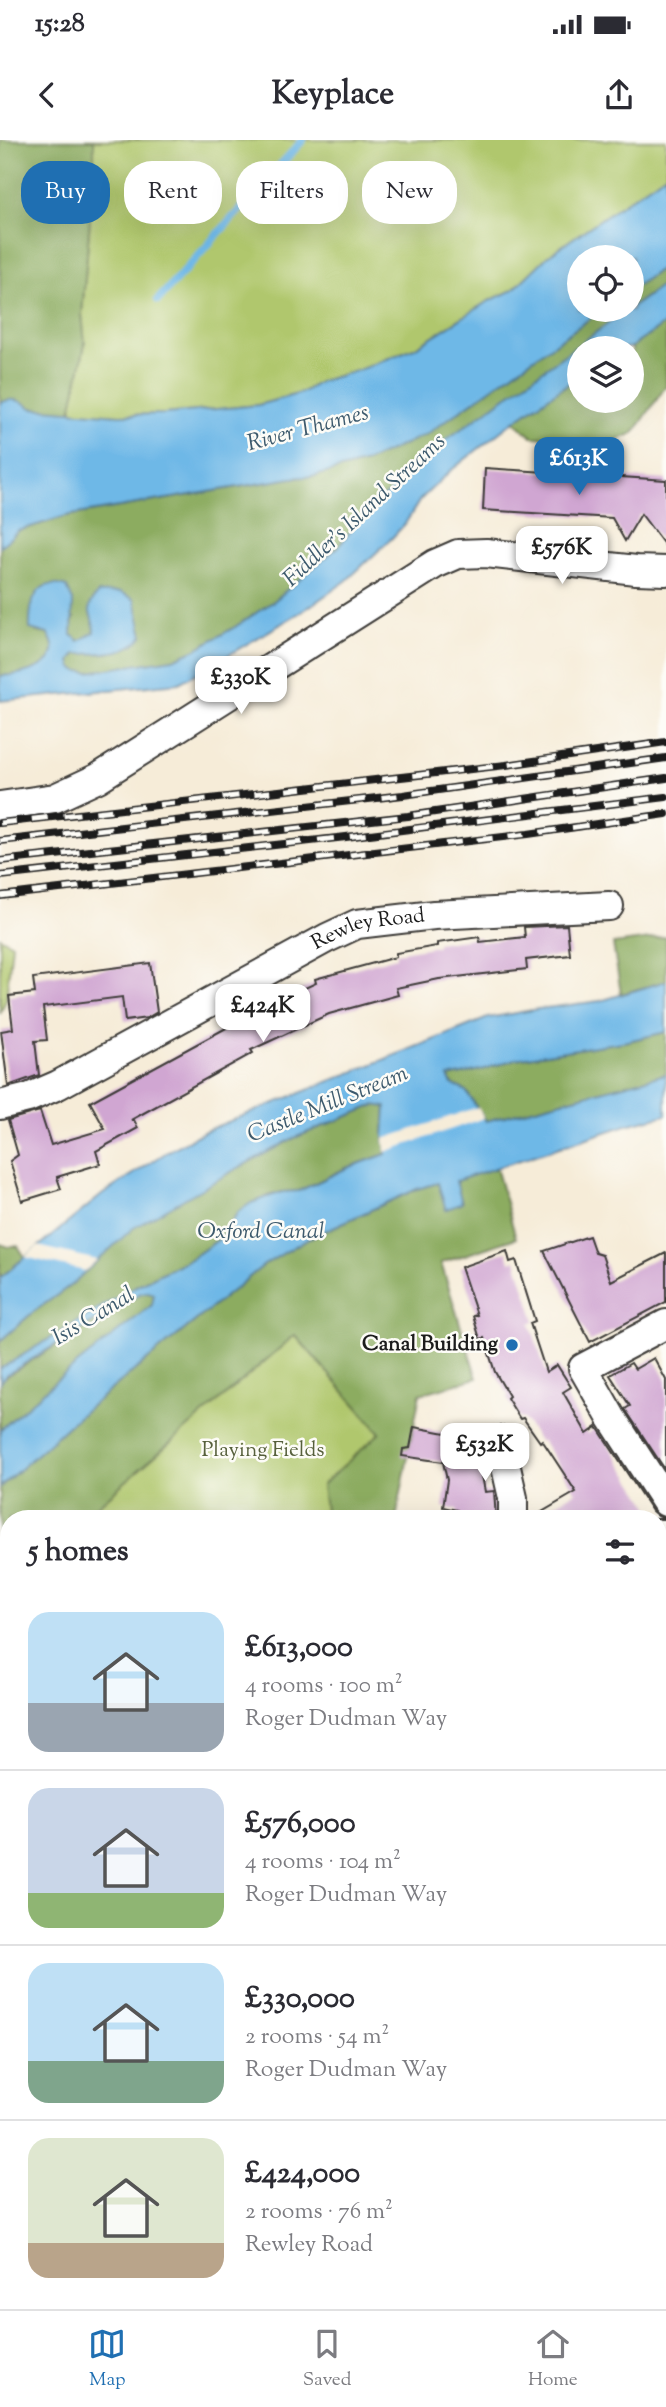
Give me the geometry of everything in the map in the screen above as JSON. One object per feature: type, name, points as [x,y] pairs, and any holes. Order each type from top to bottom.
[{"type":"street","points":[[0,806],[55,798],[98,778],[435,564],[458,554],[486,553],[666,571]]},
{"type":"street","name":"Rewley Road","points":[[0,1105],[28,1098],[58,1085],[327,938],[358,924],[434,915],[610,906]]},
{"type":"street","points":[[666,1324],[583,1368],[666,1502]]},
{"type":"street","points":[[500,1441],[513,1510]]},
{"type":"green space","points":[[0,140],[94,140],[94,161],[21,161],[21,224],[90,224],[82,314],[85,344],[71,412],[31,408],[16,401],[0,403]]},
{"type":"green space","points":[[94,140],[666,140],[666,174],[549,255],[513,290],[487,302],[414,348],[359,370],[321,381],[301,393],[258,405],[165,414],[71,412],[85,344],[82,314],[90,224],[110,224],[110,161],[94,161]]},
{"type":"green space","points":[[666,265],[666,283],[644,299],[644,281]]},
{"type":"green space","points":[[585,322],[610,322],[591,336],[567,336],[567,353],[453,436],[358,522],[338,547],[274,601],[235,627],[173,659],[89,672],[78,671],[72,667],[71,660],[76,654],[109,653],[143,635],[139,622],[95,626],[95,632],[79,641],[72,636],[74,618],[38,632],[48,634],[53,645],[48,661],[30,671],[0,676],[0,547],[18,531],[66,516],[315,476],[366,462],[427,434]]},
{"type":"green space","points":[[666,323],[666,386],[634,433],[583,455],[557,438],[532,437],[514,421],[567,384],[567,413],[644,413],[644,338]]},
{"type":"green space","points":[[0,937],[12,944],[6,1000],[0,1014]]},
{"type":"green space","points":[[666,937],[666,981],[621,994],[613,944]]},
{"type":"green space","points":[[666,1032],[666,1074],[486,1121],[466,1091],[452,1084],[448,1077],[515,1059],[628,1041]]},
{"type":"green space","points":[[375,1105],[386,1107],[386,1154],[346,1168],[299,1191],[268,1196],[238,1212],[222,1237],[192,1258],[136,1286],[0,1369],[0,1341],[32,1313],[71,1285],[131,1229],[294,1138]]},
{"type":"green space","points":[[496,1167],[516,1238],[441,1263],[477,1378],[420,1394],[398,1510],[325,1510],[322,1485],[380,1433],[295,1335],[92,1510],[0,1510],[0,1487],[87,1409],[264,1265],[307,1239],[417,1189],[439,1182],[446,1209],[462,1203],[455,1181]]},
{"type":"green space","points":[[0,1244],[18,1246],[25,1257],[0,1278]]},
{"type":"green space","points":[[141,1293],[154,1294],[153,1305],[56,1381],[0,1430],[2,1379]]},
{"type":"green space","name":"Playing Fields","points":[[295,1335],[381,1433],[322,1485],[325,1510],[92,1510]]},
{"type":"water","name":"River Thames","points":[[666,174],[666,265],[644,281],[644,245],[567,245],[567,322],[585,322],[427,434],[366,462],[315,476],[66,516],[18,531],[0,547],[0,403],[12,400],[20,401],[31,408],[119,415],[165,414],[258,405],[301,393],[321,381],[359,370],[414,348],[487,302],[513,290],[549,255]]},
{"type":"water","points":[[666,283],[666,323],[644,338],[644,336],[591,336],[610,322],[644,322],[644,299]]},
{"type":"water","points":[[567,353],[567,384],[514,421],[449,472],[420,500],[405,524],[392,538],[346,581],[306,609],[179,683],[0,701],[0,676],[20,674],[40,667],[52,654],[53,645],[48,634],[30,629],[33,602],[41,589],[48,585],[67,587],[73,601],[72,635],[79,641],[94,632],[90,605],[98,593],[121,592],[134,599],[143,635],[130,647],[122,650],[76,654],[71,661],[72,667],[78,671],[89,672],[173,659],[235,627],[274,601],[338,547],[358,522],[401,481],[419,459]]},
{"type":"water","points":[[666,981],[666,1032],[628,1041],[515,1059],[448,1077],[452,1084],[466,1091],[486,1121],[666,1074],[666,1115],[630,1124],[456,1181],[462,1203],[446,1210],[438,1183],[417,1189],[307,1239],[264,1265],[87,1409],[0,1487],[0,1430],[56,1381],[152,1305],[154,1294],[141,1293],[6,1375],[0,1382],[0,1369],[136,1286],[192,1258],[222,1237],[238,1212],[251,1203],[282,1192],[299,1191],[347,1168],[386,1154],[386,1107],[375,1105],[294,1138],[132,1229],[71,1285],[32,1313],[0,1341],[0,1278],[103,1194],[167,1152],[205,1131],[488,1018],[600,1001]]},
{"type":"pier","points":[[478,1107],[484,1118],[385,1152],[384,1139]]},
{"type":"pier","points":[[38,1246],[97,1260],[85,1271],[25,1257]]},
{"type":"building","points":[[485,468],[666,480],[666,547],[641,514],[625,541],[612,518],[483,510]]},
{"type":"building","points":[[567,925],[570,955],[526,960],[527,969],[439,979],[396,988],[398,995],[329,1014],[251,1050],[253,1053],[131,1120],[134,1120],[138,1128],[96,1151],[100,1164],[57,1177],[61,1189],[22,1201],[10,1161],[18,1155],[8,1120],[40,1111],[51,1145],[105,1129],[90,1102],[241,1020],[240,1018],[316,983],[315,979],[396,957],[396,953],[437,946],[437,943],[479,937],[480,942],[525,937],[524,927]]},
{"type":"building","points":[[150,963],[157,1012],[147,1018],[125,1021],[122,997],[43,1007],[47,1040],[35,1041],[39,1075],[8,1086],[1,1031],[13,1029],[9,996],[35,993],[33,978]]},
{"type":"building","points":[[589,1236],[595,1253],[602,1255],[611,1281],[666,1253],[666,1302],[590,1342],[544,1251]]},
{"type":"building","name":"Canal Building","points":[[507,1251],[510,1262],[516,1260],[535,1321],[530,1323],[546,1372],[557,1365],[571,1387],[563,1392],[587,1434],[597,1427],[651,1510],[545,1510],[576,1492],[542,1440],[540,1442],[523,1418],[520,1419],[507,1398],[509,1396],[495,1372],[484,1338],[480,1339],[473,1316],[477,1315],[461,1267]]},
{"type":"building","points":[[654,1358],[666,1380],[666,1471],[625,1409],[630,1406],[610,1375],[631,1363],[635,1369]]},
{"type":"building","points":[[414,1427],[451,1434],[449,1444],[470,1441],[471,1459],[479,1459],[485,1492],[494,1491],[495,1510],[457,1510],[443,1507],[447,1480],[443,1462],[402,1456],[403,1449],[410,1448]]},
{"type":"waterway","points":[[158,300],[303,140]]},
{"type":"railway","points":[[0,823],[506,765],[666,742]]},
{"type":"railway","points":[[0,841],[403,795],[666,758]]},
{"type":"railway","points":[[0,861],[408,816],[666,778]]},
{"type":"railway","points":[[0,876],[666,797]]},
{"type":"railway","points":[[0,896],[528,834],[666,814]]},
{"type":"place","name":"Canal Building","points":[[512,1345]]},
{"type":"water label","name":"Fiddler's Island Streams","points":[[365,511]]},
{"type":"water label","name":"Castle Mill Stream","points":[[328,1105]]},
{"type":"water label","name":"Oxford Canal","points":[[261,1232]]},
{"type":"water label","name":"Isis Canal","points":[[94,1317]]}]
